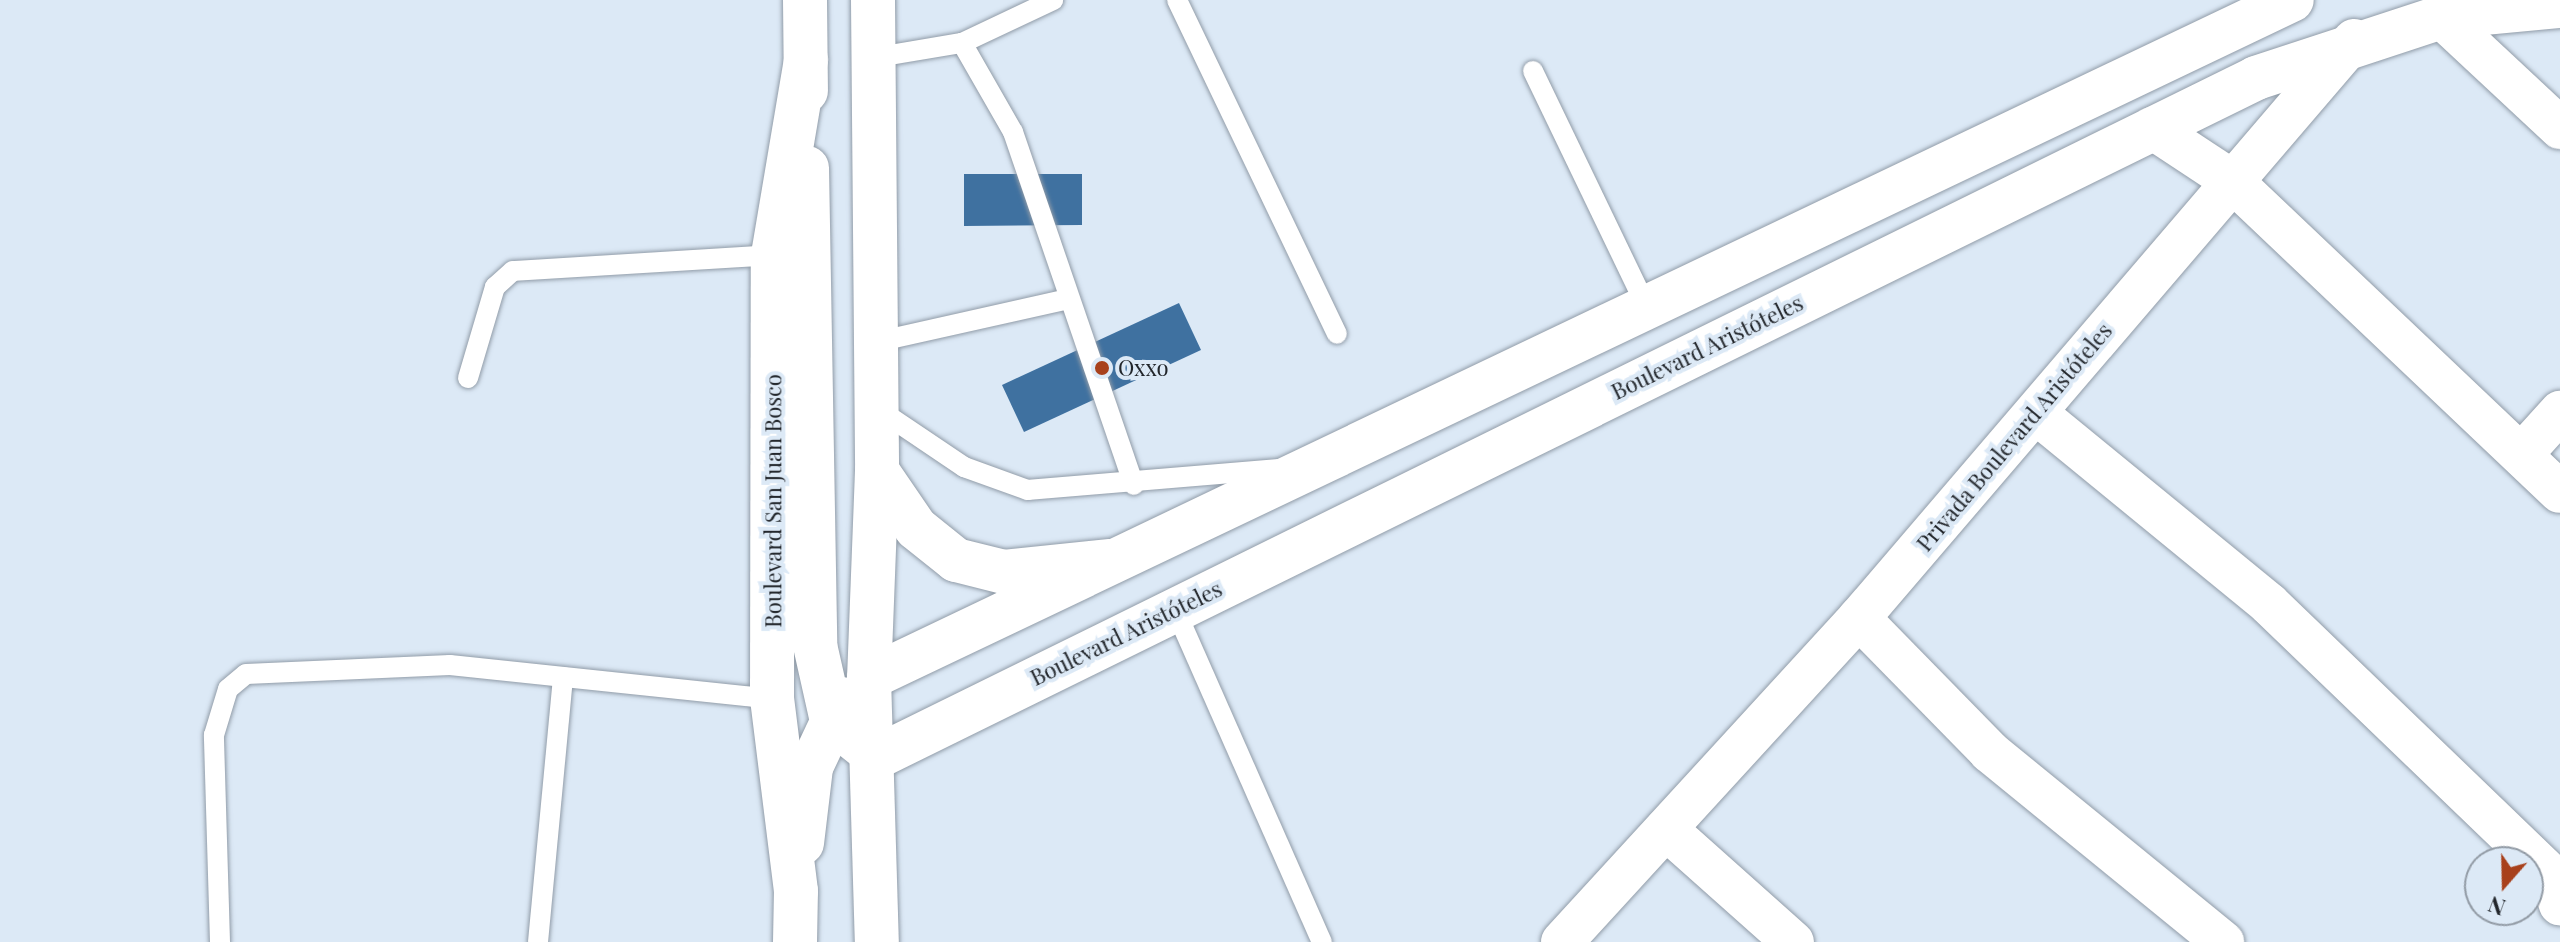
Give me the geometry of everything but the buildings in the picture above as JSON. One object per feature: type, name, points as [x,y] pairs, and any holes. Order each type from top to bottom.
[{"type":"street","name":"Boulevard San Juan Bosco","points":[[805,0],[815,645],[832,721]]},
{"type":"street","points":[[873,0],[877,471],[869,678],[877,757],[877,942]]},
{"type":"street","points":[[796,891],[811,767],[847,692],[869,678],[1110,561],[1326,463],[2292,0]]},
{"type":"street","name":"Boulevard Aristóteles","points":[[877,757],[2152,128],[2354,40],[2441,17],[2560,6]]},
{"type":"street","points":[[2441,17],[2560,128]]},
{"type":"street","name":"Privada Boulevard Aristóteles","points":[[1562,942],[1859,618],[2354,40]]},
{"type":"street","name":"Boulevard San Juan Bosco","points":[[795,942],[796,891],[772,699],[773,255],[806,60]]},
{"type":"street","points":[[2152,128],[2231,180],[2560,492]]},
{"type":"street","points":[[2522,454],[2560,412]]},
{"type":"street","points":[[2036,413],[2269,604],[2550,874],[2560,904]]},
{"type":"street","points":[[877,471],[916,528],[956,560],[1004,572],[1110,561]]},
{"type":"street","points":[[1859,618],[1990,752],[2223,942]]},
{"type":"street","points":[[832,721],[877,757]]},
{"type":"street","points":[[1666,829],[1793,942]]},
{"type":"lane","points":[[872,58],[962,43],[1053,0]]},
{"type":"lane","points":[[1177,0],[1337,334]]},
{"type":"lane","points":[[962,43],[1013,132],[1134,485]]},
{"type":"lane","points":[[1533,71],[1647,308]]},
{"type":"lane","points":[[468,378],[495,287],[513,271],[773,255]]},
{"type":"lane","points":[[876,342],[1069,299]]},
{"type":"lane","points":[[876,408],[993,482],[1028,490],[1134,485],[1326,463]]},
{"type":"lane","points":[[1175,609],[1322,942]]},
{"type":"lane","points":[[220,942],[214,735],[228,689],[246,674],[450,665],[772,699]]},
{"type":"lane","points":[[538,942],[563,677]]},
{"type":"place","name":"Oxxo","points":[[1102,368]]}]
